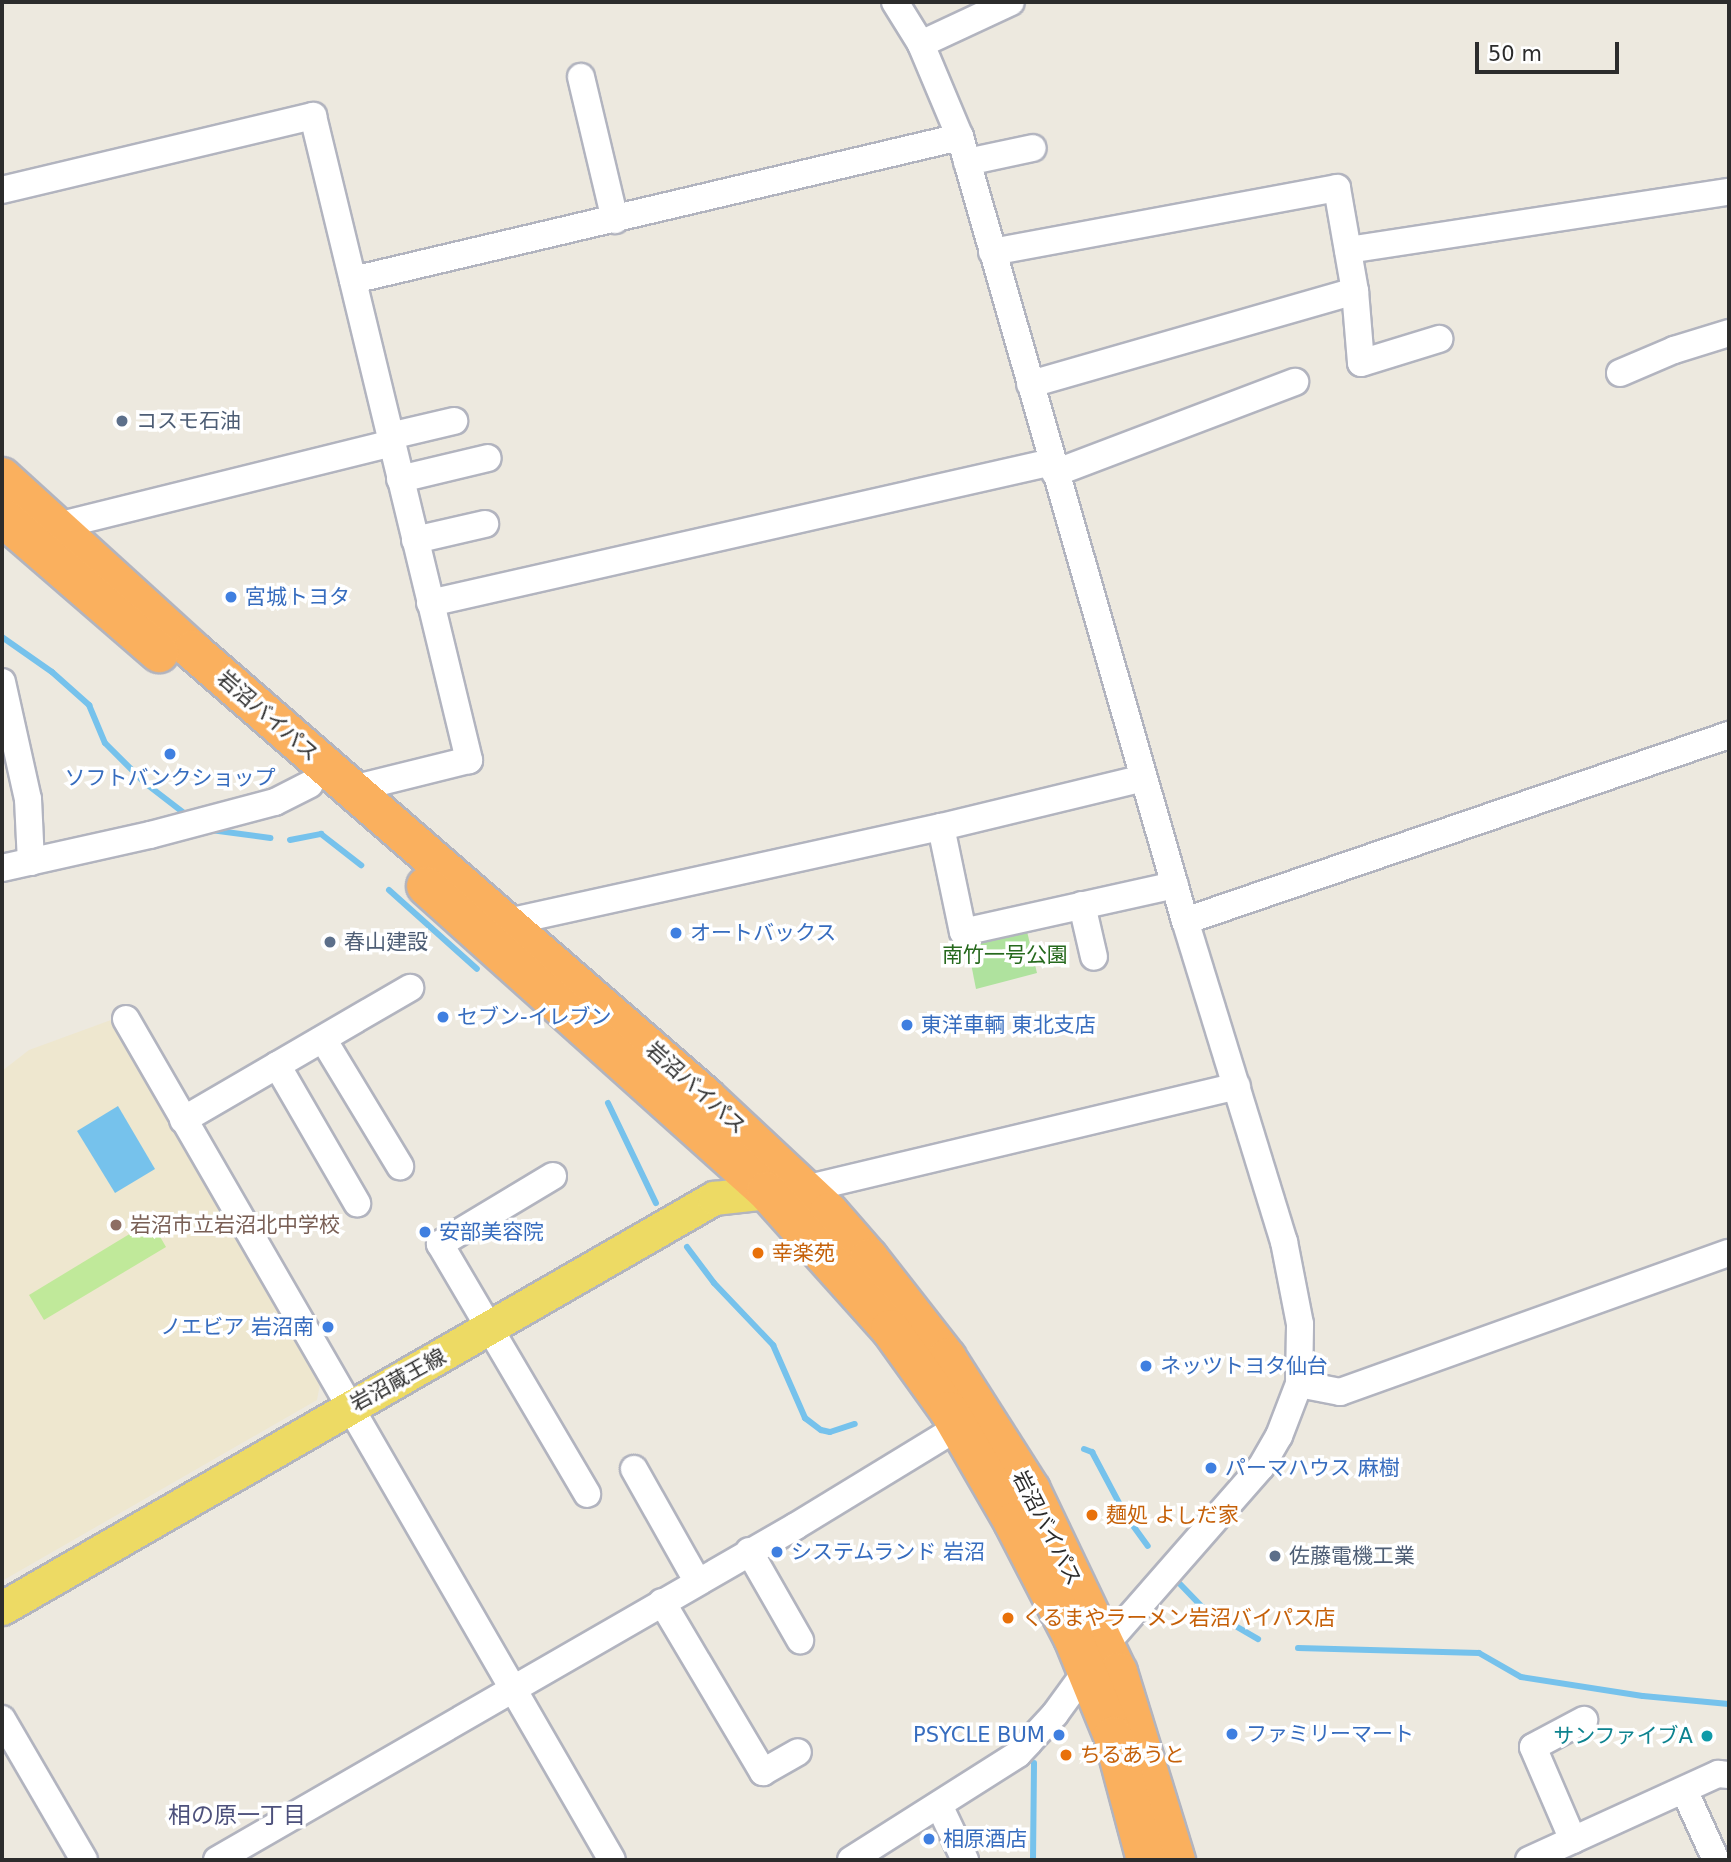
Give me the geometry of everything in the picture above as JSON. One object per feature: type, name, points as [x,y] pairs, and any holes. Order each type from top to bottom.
[{"type":"highway","name":"岩沼バイパス","points":[[2,477],[59,526],[192,650],[645,1041],[829,1212],[907,1304],[987,1419],[1031,1490],[1097,1658],[1146,1860]]},
{"type":"highway","name":"岩沼バイパス","points":[[8,529],[310,784],[766,1191],[890,1329],[958,1427],[1013,1522],[1133,1714],[1176,1860]]},
{"type":"main road","name":"岩沼蔵王線","points":[[2,1608],[714,1198],[805,1189]]},
{"type":"street","points":[[863,1857],[1018,1754],[1261,1467],[1279,1436],[1299,1384],[1300,1324],[1284,1242],[1185,921],[963,150],[921,44],[895,2]]},
{"type":"street","points":[[921,44],[1011,2]]},
{"type":"street","points":[[582,77],[615,220]]},
{"type":"street","points":[[2,190],[313,117],[429,603],[470,760],[352,789]]},
{"type":"street","points":[[353,280],[615,220],[963,150],[1032,148]]},
{"type":"street","points":[[992,251],[1337,188],[1355,290],[1361,363],[1439,339]]},
{"type":"street","points":[[1348,250],[1729,192]]},
{"type":"street","points":[[1030,384],[1355,290]]},
{"type":"street","points":[[1620,373],[1674,350],[1729,333]]},
{"type":"street","points":[[429,603],[1054,467],[1295,382]]},
{"type":"street","points":[[8,529],[59,526],[391,440],[454,421]]},
{"type":"street","points":[[400,479],[488,458]]},
{"type":"street","points":[[415,540],[485,524]]},
{"type":"street","points":[[2,682],[29,799],[31,862]]},
{"type":"street","points":[[1185,921],[1729,735]]},
{"type":"street","points":[[508,922],[941,827],[1143,778]]},
{"type":"street","points":[[2,869],[150,835],[275,802],[310,784]]},
{"type":"street","points":[[941,827],[963,932],[1175,885]]},
{"type":"street","points":[[1082,905],[1094,957]]},
{"type":"street","points":[[183,1120],[410,988]]},
{"type":"street","points":[[126,1019],[611,1860]]},
{"type":"street","points":[[323,1039],[400,1166]]},
{"type":"street","points":[[277,1065],[357,1203]]},
{"type":"street","points":[[805,1189],[1237,1086]]},
{"type":"street","points":[[553,1176],[440,1244],[587,1494]]},
{"type":"street","points":[[1299,1384],[1340,1392],[1729,1253]]},
{"type":"street","points":[[217,1860],[515,1690],[838,1501],[958,1427]]},
{"type":"street","points":[[634,1469],[698,1581]]},
{"type":"street","points":[[749,1551],[800,1640]]},
{"type":"street","points":[[662,1602],[763,1772],[798,1752]]},
{"type":"street","points":[[2,1719],[84,1860]]},
{"type":"street","points":[[1573,1840],[1533,1747],[1584,1720]]},
{"type":"street","points":[[1529,1860],[1685,1792],[1718,1774],[1729,1775]]},
{"type":"street","points":[[1685,1792],[1716,1860]]},
{"type":"street","points":[[939,1805],[965,1860]]},
{"type":"shaded area","name":"岩沼市立岩沼北中学校","points":[[111,1020],[321,1379],[317,1400],[2,1581],[2,1071],[29,1050]]},
{"type":"green space","name":"南竹一号公園","points":[[1025,923],[1037,973],[976,989],[966,938]]},
{"type":"green space","points":[[151,1221],[166,1247],[44,1320],[29,1295]]},
{"type":"water","points":[[118,1106],[155,1169],[115,1193],[77,1131]]},
{"type":"waterway","points":[[2,637],[52,672],[89,705],[105,743],[145,783],[189,817]]},
{"type":"waterway","points":[[211,830],[270,838]]},
{"type":"waterway","points":[[290,840],[321,834],[361,865]]},
{"type":"waterway","points":[[389,890],[477,969]]},
{"type":"waterway","points":[[608,1103],[656,1203]]},
{"type":"waterway","points":[[687,1247],[714,1283],[773,1345],[805,1418],[821,1430],[830,1432],[855,1424]]},
{"type":"waterway","points":[[1084,1449],[1092,1452],[1126,1516],[1148,1546]]},
{"type":"waterway","points":[[1180,1584],[1201,1606],[1258,1639]]},
{"type":"waterway","points":[[1298,1648],[1479,1653],[1521,1677],[1643,1696],[1729,1704]]},
{"type":"waterway","points":[[1033,1860],[1034,1763]]},
{"type":"place","name":"コスモ石油","points":[[122,421]]},
{"type":"place","name":"宮城トヨタ","points":[[231,597]]},
{"type":"place","name":"ソフトバンクショップ","points":[[170,754]]},
{"type":"place","name":"オートバックス","points":[[676,933]]},
{"type":"place","name":"春山建設","points":[[330,942]]},
{"type":"place","name":"セブン-イレブン","points":[[443,1017]]},
{"type":"place","name":"東洋車輌 東北支店","points":[[907,1025]]},
{"type":"place","name":"岩沼市立岩沼北中学校","points":[[116,1225]]},
{"type":"place","name":"安部美容院","points":[[425,1232]]},
{"type":"place","name":"幸楽苑","points":[[758,1253]]},
{"type":"place","name":"ノエビア 岩沼南","points":[[328,1327]]},
{"type":"place","name":"ネッツトヨタ仙台","points":[[1146,1366]]},
{"type":"place","name":"パーマハウス 麻樹","points":[[1211,1468]]},
{"type":"place","name":"麺処 よしだ家","points":[[1092,1515]]},
{"type":"place","name":"システムランド 岩沼","points":[[777,1552]]},
{"type":"place","name":"佐藤電機工業","points":[[1275,1556]]},
{"type":"place","name":"くるまやラーメン岩沼バイパス店","points":[[1008,1618]]},
{"type":"place","name":"ファミリーマート","points":[[1232,1734]]},
{"type":"place","name":"PSYCLE BUM","points":[[1059,1735]]},
{"type":"place","name":"サンファイブA","points":[[1707,1736]]},
{"type":"place","name":"ちるあうと","points":[[1066,1755]]},
{"type":"place","name":"相原酒店","points":[[929,1839]]},
{"type":"district","name":"相の原一丁目","points":[[237,1815]]}]
